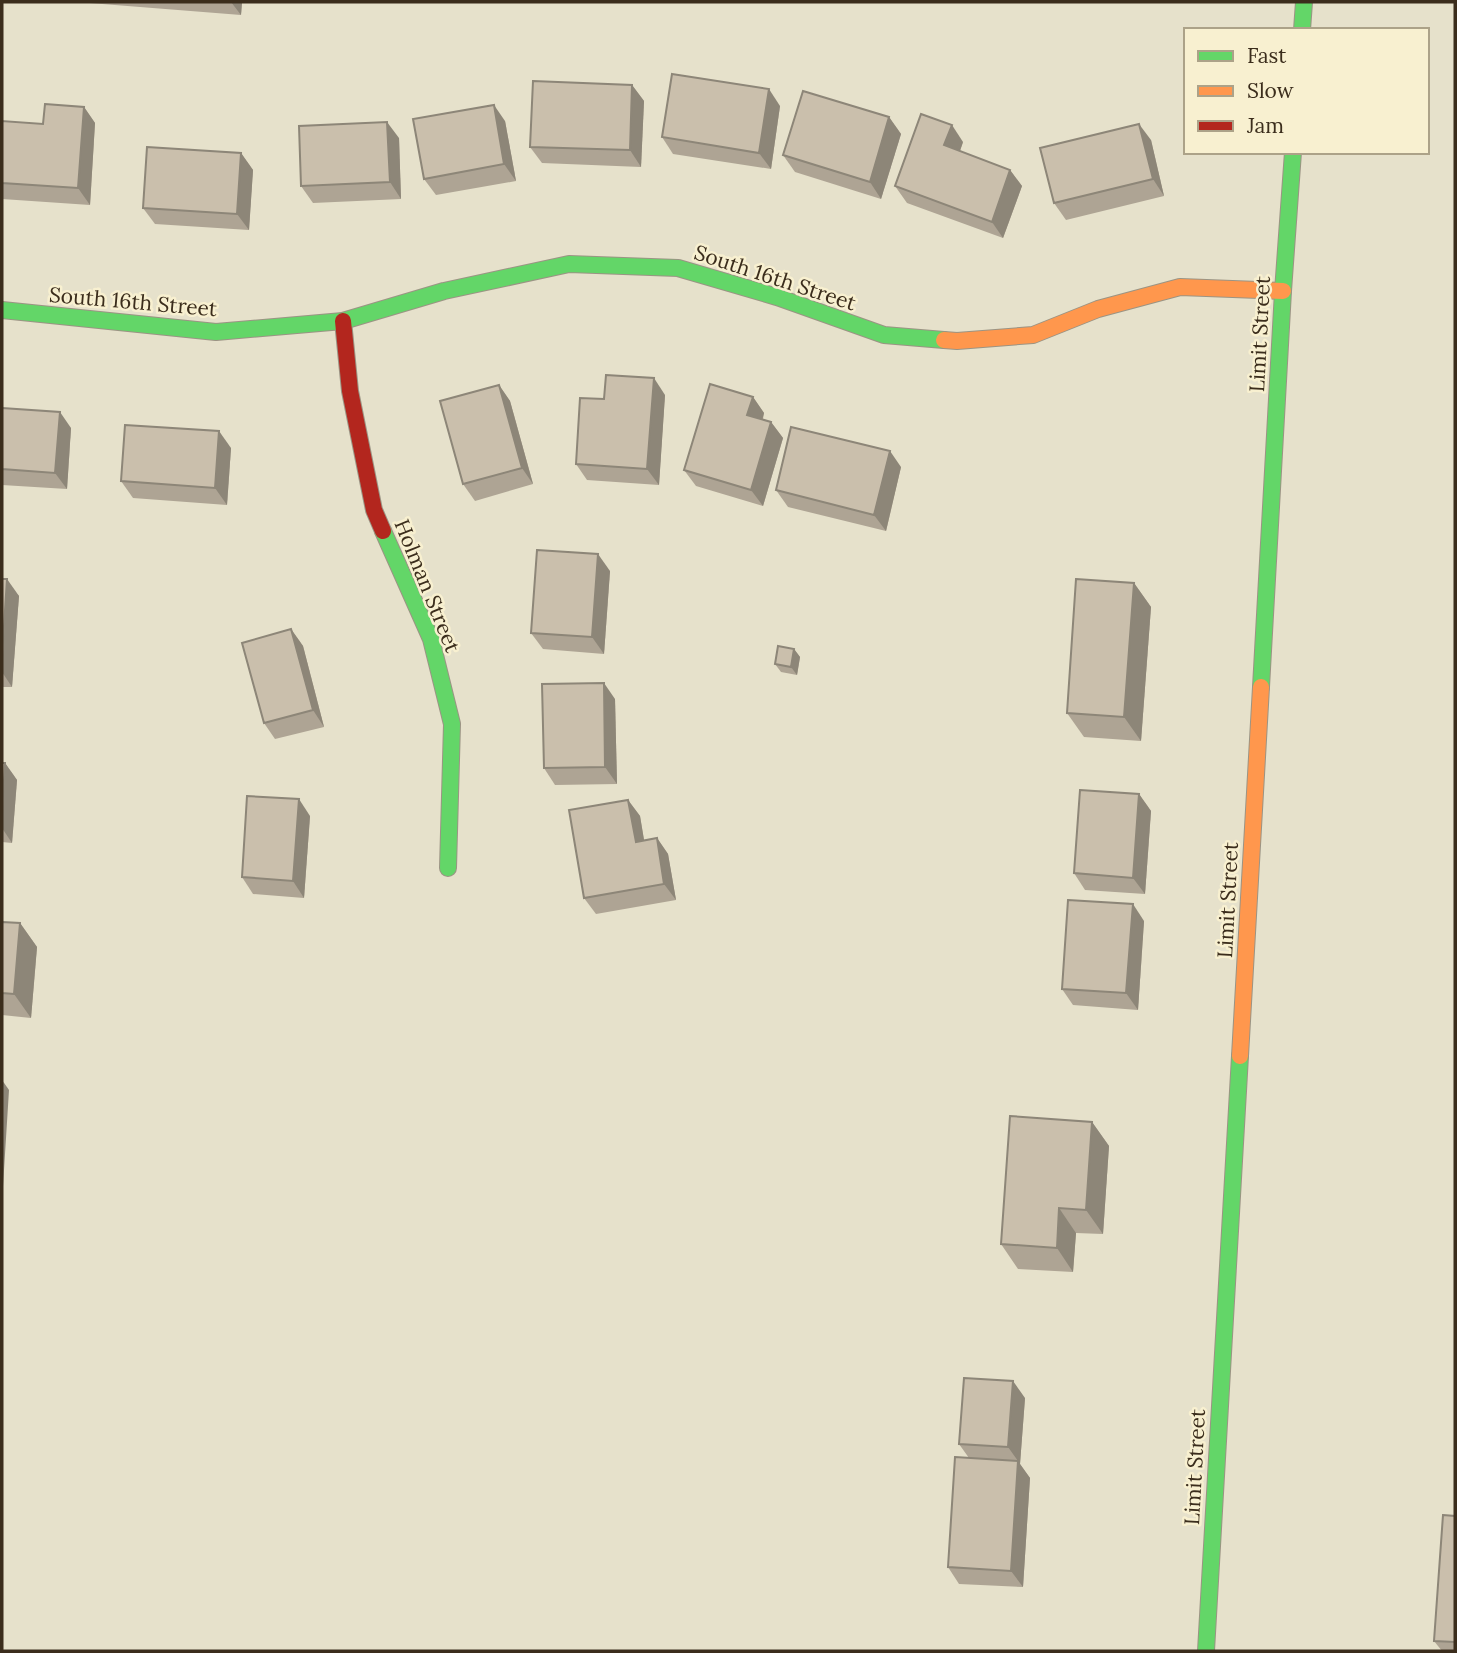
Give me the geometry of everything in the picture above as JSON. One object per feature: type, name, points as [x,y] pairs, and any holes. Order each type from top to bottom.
[{"type":"street","points":[[1302,28],[1304,2]]},
{"type":"street","name":"Limit Street","points":[[1206,1651],[1293,154]]},
{"type":"street","name":"South 16th Street","points":[[2,310],[216,332],[343,321],[444,291],[569,264],[678,268],[777,297],[884,335],[957,341],[1033,335],[1098,309],[1180,288],[1283,291]]},
{"type":"street","name":"Holman Street","points":[[343,321],[350,391],[374,510],[431,639],[452,724],[448,868]]},
{"type":"building","points":[[672,74],[769,89],[759,153],[662,137]]},
{"type":"building","points":[[533,81],[632,85],[630,150],[530,147]]},
{"type":"building","points":[[803,91],[889,117],[870,182],[783,155]]},
{"type":"building","points":[[45,104],[84,107],[78,188],[2,183],[2,121],[43,124]]},
{"type":"building","points":[[494,105],[504,164],[424,179],[413,119]]},
{"type":"building","points":[[921,114],[952,125],[944,145],[1010,170],[992,222],[895,186]]},
{"type":"building","points":[[387,122],[390,182],[301,186],[299,126]]},
{"type":"building","points":[[1139,124],[1153,179],[1054,203],[1040,148]]},
{"type":"building","points":[[147,147],[241,153],[237,214],[143,208]]},
{"type":"building","points":[[606,375],[654,378],[647,469],[576,464],[580,398],[604,399]]},
{"type":"building","points":[[710,384],[753,397],[747,415],[771,422],[751,490],[684,470]]},
{"type":"building","points":[[499,385],[522,468],[463,484],[440,401]]},
{"type":"building","points":[[2,408],[60,412],[55,473],[2,469]]},
{"type":"building","points":[[125,425],[219,431],[215,488],[121,481]]},
{"type":"building","points":[[791,427],[890,451],[874,515],[776,490]]},
{"type":"building","points":[[537,550],[598,554],[592,637],[531,633]]},
{"type":"building","points":[[2,579],[7,579],[2,657]]},
{"type":"building","points":[[1076,579],[1134,583],[1124,717],[1067,713]]},
{"type":"building","points":[[291,629],[313,710],[264,723],[242,643]]},
{"type":"building","points":[[778,646],[794,649],[791,667],[775,664]]},
{"type":"building","points":[[604,683],[605,767],[544,768],[542,684]]},
{"type":"building","points":[[2,763],[5,763],[2,813]]},
{"type":"building","points":[[1080,790],[1139,794],[1133,878],[1074,873]]},
{"type":"building","points":[[247,796],[299,799],[293,881],[242,877]]},
{"type":"building","points":[[628,800],[636,842],[657,838],[664,884],[584,898],[569,810]]},
{"type":"building","points":[[1068,900],[1133,904],[1126,993],[1062,989]]},
{"type":"building","points":[[2,922],[20,923],[14,994],[2,993]]},
{"type":"building","points":[[1010,1116],[1092,1122],[1086,1210],[1059,1208],[1057,1248],[1001,1244]]},
{"type":"building","points":[[964,1378],[1013,1381],[1008,1447],[959,1444]]},
{"type":"building","points":[[955,1457],[1018,1461],[1011,1571],[948,1567]]},
{"type":"building","points":[[1443,1515],[1455,1516],[1455,1642],[1434,1641]]},
{"type":"traffic: fast","points":[[1302,28],[1304,2]]},
{"type":"traffic: fast","points":[[1261,687],[1293,154]]},
{"type":"traffic: fast","points":[[2,310],[216,332],[343,321],[444,291],[569,264],[678,268],[777,297],[884,335],[944,340]]},
{"type":"traffic: fast","points":[[383,531],[431,639],[452,724],[448,868]]},
{"type":"traffic: fast","points":[[1206,1651],[1240,1056]]},
{"type":"traffic: slow","points":[[944,340],[1033,335],[1098,309],[1180,287],[1283,291]]},
{"type":"traffic: slow","points":[[1240,1056],[1261,687]]},
{"type":"traffic: jam","points":[[343,321],[350,391],[374,510],[383,531]]}]
